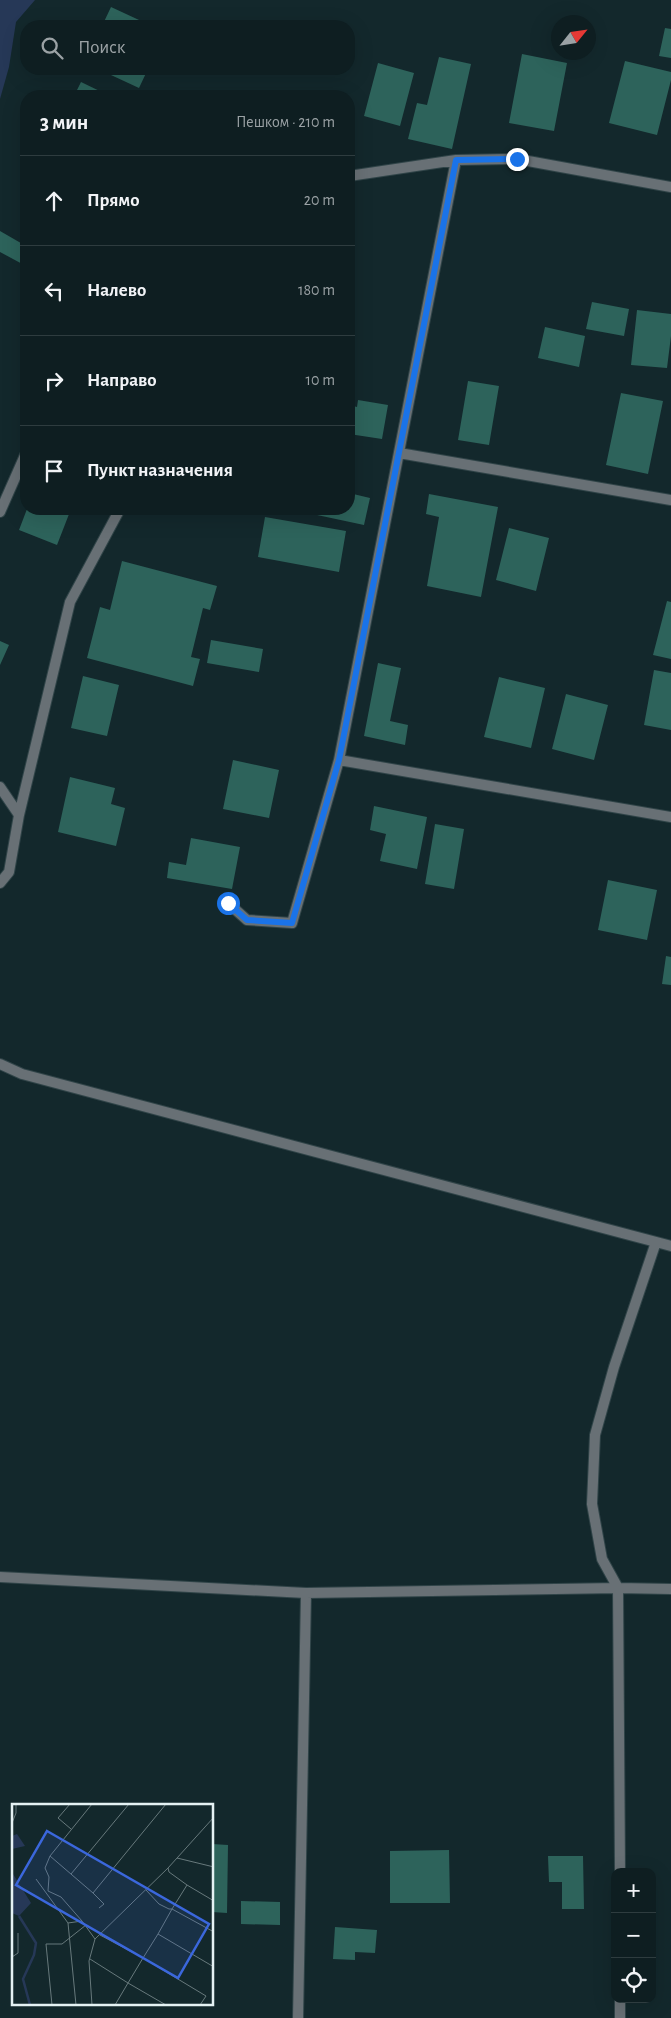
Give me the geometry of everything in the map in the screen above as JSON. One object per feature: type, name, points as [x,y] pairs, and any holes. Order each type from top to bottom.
[{"type":"street","points":[[355,175],[456,160],[517,159],[671,187]]},
{"type":"street","points":[[228,903],[247,920],[292,923],[339,760],[456,160]]},
{"type":"street","points":[[399,453],[671,500]]},
{"type":"street","points":[[0,512],[20,467]]},
{"type":"street","points":[[0,883],[19,815],[70,602],[117,515]]},
{"type":"street","points":[[339,760],[671,817]]},
{"type":"street","points":[[0,787],[19,815]]},
{"type":"street","points":[[0,1064],[22,1074],[671,1246]]},
{"type":"street","points":[[620,1868],[618,1588],[602,1559],[592,1504],[595,1435],[614,1367],[656,1242]]},
{"type":"street","points":[[0,1577],[306,1593],[618,1588],[671,1590]]},
{"type":"street","points":[[298,2018],[306,1593]]},
{"type":"street","points":[[620,2003],[620,2018]]},
{"type":"water","points":[[0,0],[35,0],[16,22],[9,67],[0,99]]},
{"type":"building","points":[[111,7],[139,20],[105,20]]},
{"type":"building","points":[[665,28],[671,29],[671,58],[659,56]]},
{"type":"building","points":[[522,54],[567,63],[554,131],[509,123]]},
{"type":"building","points":[[439,57],[471,64],[452,149],[408,139],[417,103],[427,105]]},
{"type":"building","points":[[625,61],[671,72],[671,80],[657,135],[609,123]]},
{"type":"building","points":[[378,63],[414,73],[400,126],[364,116]]},
{"type":"building","points":[[111,75],[145,75],[139,88]]},
{"type":"building","points":[[81,82],[98,90],[77,90]]},
{"type":"building","points":[[0,231],[20,243],[20,263],[0,252]]},
{"type":"building","points":[[592,302],[629,309],[624,336],[586,329]]},
{"type":"building","points":[[637,310],[671,314],[671,336],[667,368],[631,365]]},
{"type":"building","points":[[545,327],[585,336],[579,367],[538,358]]},
{"type":"building","points":[[468,381],[499,386],[489,445],[458,440]]},
{"type":"building","points":[[621,393],[663,401],[648,474],[606,465]]},
{"type":"building","points":[[358,400],[388,405],[382,439],[355,435],[355,406],[357,407]]},
{"type":"building","points":[[355,494],[370,498],[364,525],[317,515],[355,515]]},
{"type":"building","points":[[429,494],[498,507],[481,597],[427,586],[439,517],[426,514]]},
{"type":"building","points":[[25,515],[69,515],[57,545],[19,530]]},
{"type":"building","points":[[265,517],[346,531],[339,572],[258,557]]},
{"type":"building","points":[[509,528],[549,538],[536,591],[496,580]]},
{"type":"building","points":[[122,561],[217,586],[210,610],[203,608],[191,657],[200,659],[193,686],[87,658],[100,607],[110,610]]},
{"type":"building","points":[[667,601],[671,602],[671,659],[653,655]]},
{"type":"building","points":[[211,640],[263,649],[259,672],[207,663]]},
{"type":"building","points":[[0,641],[9,645],[0,665]]},
{"type":"building","points":[[378,663],[401,668],[390,721],[408,725],[405,745],[364,736]]},
{"type":"building","points":[[654,670],[671,673],[671,730],[644,725]]},
{"type":"building","points":[[83,676],[119,685],[107,736],[71,728]]},
{"type":"building","points":[[499,677],[545,688],[531,748],[484,737]]},
{"type":"building","points":[[566,694],[608,705],[594,760],[552,749]]},
{"type":"building","points":[[233,760],[279,770],[269,818],[223,809]]},
{"type":"building","points":[[70,777],[115,788],[111,804],[125,808],[116,846],[58,832]]},
{"type":"building","points":[[374,806],[427,817],[417,869],[380,861],[386,834],[370,830]]},
{"type":"building","points":[[435,824],[464,829],[454,889],[425,884]]},
{"type":"building","points":[[191,838],[240,847],[232,889],[167,878],[169,862],[186,865]]},
{"type":"building","points":[[608,880],[657,890],[647,940],[598,930]]},
{"type":"building","points":[[666,956],[671,957],[671,985],[662,984]]},
{"type":"building","points":[[214,1844],[228,1845],[227,1913],[214,1912]]},
{"type":"building","points":[[449,1850],[450,1903],[390,1903],[390,1851]]},
{"type":"building","points":[[548,1856],[583,1856],[584,1909],[562,1909],[562,1882],[549,1882]]},
{"type":"building","points":[[241,1901],[280,1902],[280,1925],[241,1924]]},
{"type":"building","points":[[335,1927],[377,1930],[375,1953],[355,1952],[355,1960],[333,1959]]},
{"type":"route","points":[[228,903],[247,920],[292,923],[339,760],[456,160],[517,159]]}]
